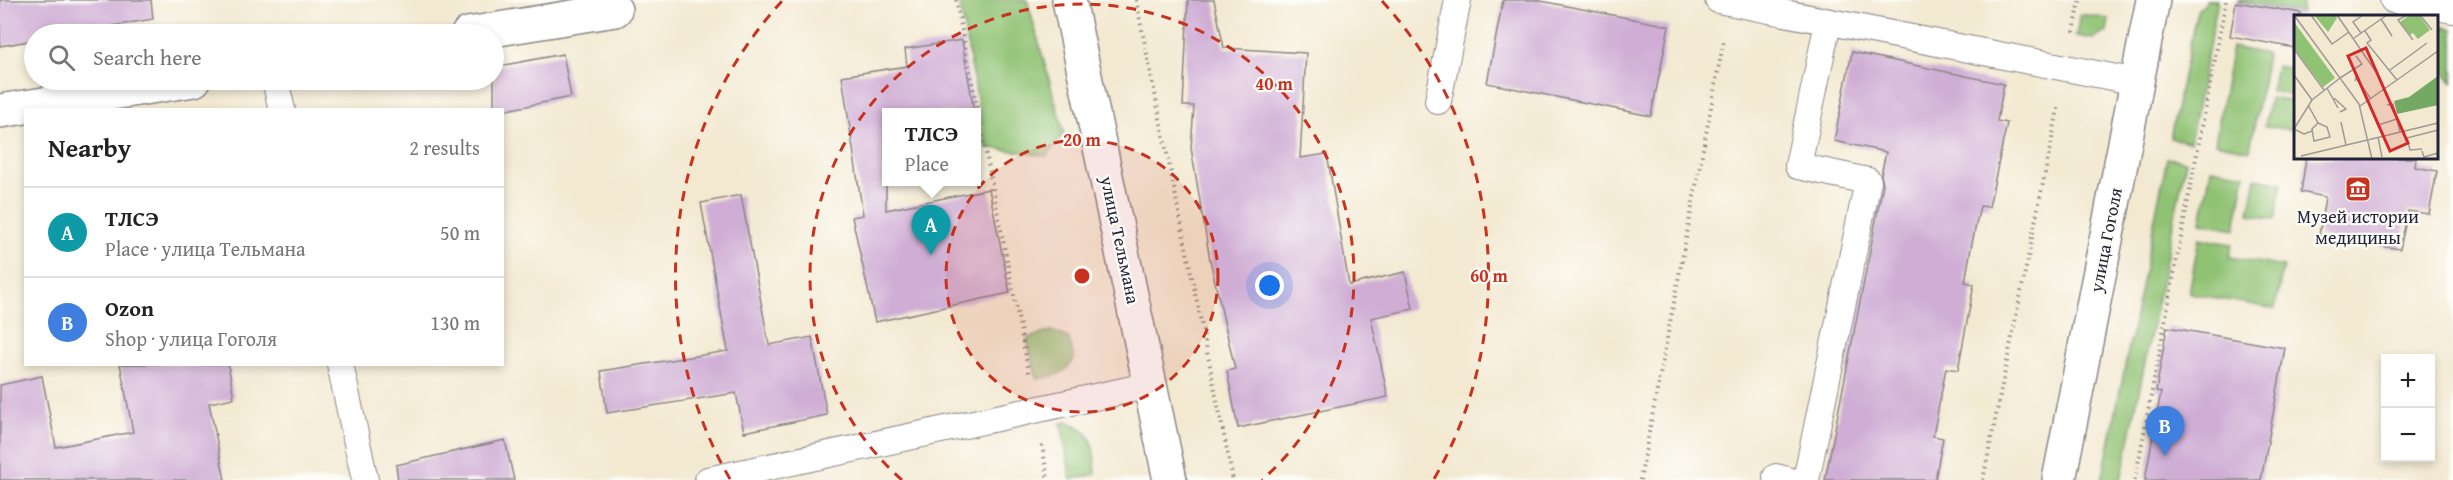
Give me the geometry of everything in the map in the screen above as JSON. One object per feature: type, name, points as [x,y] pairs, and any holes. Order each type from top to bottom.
[{"type":"street","name":"улица Тельмана","points":[[1069,0],[1170,480]]},
{"type":"street","name":"улица Гоголя","points":[[2058,480],[2153,0]]},
{"type":"street","points":[[504,28],[615,10]]},
{"type":"street","points":[[0,111],[131,90]]},
{"type":"lane","points":[[1438,101],[1458,0]]},
{"type":"lane","points":[[2393,0],[2453,10]]},
{"type":"lane","points":[[1724,1],[2136,82]]},
{"type":"lane","points":[[1806,480],[1868,181],[1798,166],[1828,22]]},
{"type":"lane","points":[[277,90],[282,108]]},
{"type":"lane","points":[[340,366],[365,480]]},
{"type":"lane","points":[[708,480],[1151,385]]},
{"type":"path","points":[[956,0],[977,108]]},
{"type":"path","points":[[1136,0],[1233,480]]},
{"type":"path","points":[[1983,480],[2080,0]]},
{"type":"path","points":[[2135,480],[2226,0]]},
{"type":"path","points":[[1640,480],[1724,1]]},
{"type":"path","points":[[981,128],[1048,480]]},
{"type":"green space","points":[[959,0],[1027,0],[1064,133],[1047,156],[986,147],[981,108],[979,108]]},
{"type":"green space","points":[[2205,0],[2218,0],[2190,142],[2170,138],[2196,15]]},
{"type":"green space","points":[[2238,0],[2303,0],[2301,13],[2238,2]]},
{"type":"green space","points":[[2080,14],[2109,19],[2107,31],[2094,39],[2076,36]]},
{"type":"green space","points":[[2438,25],[2453,29],[2453,83],[2438,63]]},
{"type":"green space","points":[[2232,47],[2267,54],[2250,150],[2215,143]]},
{"type":"green space","points":[[2276,66],[2294,69],[2294,96],[2271,91]]},
{"type":"green space","points":[[2270,98],[2294,102],[2291,130],[2265,126]]},
{"type":"green space","points":[[2167,158],[2186,161],[2121,480],[2102,480]]},
{"type":"green space","points":[[2211,168],[2245,174],[2235,229],[2201,223]]},
{"type":"green space","points":[[2256,178],[2282,183],[2275,219],[2249,214]]},
{"type":"green space","points":[[2199,238],[2232,244],[2230,257],[2283,267],[2275,309],[2189,293]]},
{"type":"green space","points":[[1051,331],[1069,338],[1074,359],[1063,372],[1037,379],[1027,339]]},
{"type":"green space","points":[[1068,422],[1089,436],[1092,442],[1096,474],[1071,480],[1061,423]]},
{"type":"building","points":[[0,0],[151,0],[153,19],[124,24],[24,24],[24,42],[0,46]]},
{"type":"building","points":[[1188,0],[1214,0],[1224,48],[1306,53],[1300,158],[1327,154],[1349,285],[1405,272],[1413,309],[1371,318],[1388,397],[1238,428],[1227,371],[1235,369],[1210,260],[1191,148],[1194,106],[1183,106]]},
{"type":"building","points":[[1503,0],[1536,0],[1669,26],[1651,116],[1487,83]]},
{"type":"building","points":[[2236,2],[2301,13],[2301,15],[2294,15],[2294,48],[2230,36]]},
{"type":"building","points":[[962,40],[973,108],[882,108],[882,186],[886,186],[886,210],[989,189],[1010,293],[875,322],[852,217],[863,215],[842,76],[907,66],[905,49]]},
{"type":"building","points":[[1852,52],[2004,84],[1997,121],[2007,123],[1989,207],[1980,206],[1971,248],[1965,282],[1974,284],[1958,370],[1946,368],[1933,436],[1943,438],[1935,480],[1825,480],[1883,184],[1881,175],[1886,152],[1834,141]]},
{"type":"building","points":[[563,54],[571,97],[504,111],[504,108],[494,108],[494,90],[504,90],[504,65]]},
{"type":"building","points":[[2306,159],[2416,159],[2415,167],[2437,171],[2429,214],[2408,211],[2400,249],[2319,236],[2325,197],[2301,192]]},
{"type":"building","points":[[741,195],[769,345],[812,337],[827,415],[744,432],[736,393],[607,413],[601,371],[728,351],[701,203]]},
{"type":"building","points":[[2167,327],[2285,348],[2261,480],[2145,480],[2161,392],[2156,391]]},
{"type":"building","points":[[120,366],[228,366],[234,398],[209,403],[225,480],[0,480],[0,385],[42,376],[56,447],[133,432]]},
{"type":"building","points":[[505,440],[514,480],[398,480],[396,465]]},
{"type":"place","name":"Музей истории медицины","points":[[2358,189]]},
{"type":"place","name":"ТЛСЭ","points":[[931,255]]},
{"type":"place","name":"Ozon","points":[[2165,456]]}]
